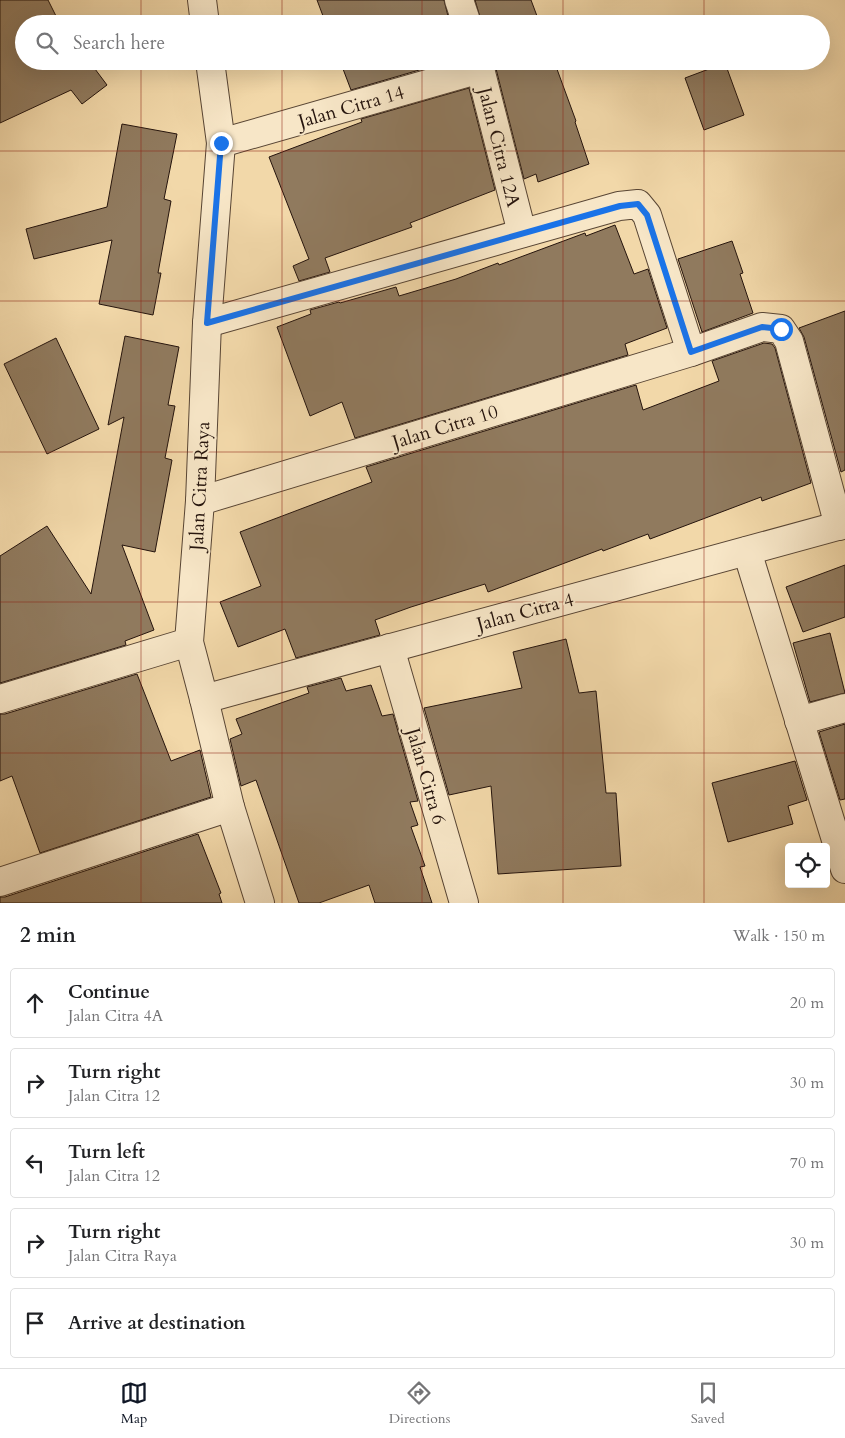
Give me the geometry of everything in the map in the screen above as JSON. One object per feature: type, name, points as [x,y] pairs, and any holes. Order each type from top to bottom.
[{"type":"street","points":[[202,0],[204,15]]},
{"type":"street","points":[[460,0],[464,15]]},
{"type":"street","name":"Jalan Citra Raya","points":[[211,70],[221,143],[207,323],[200,501],[189,642],[230,807],[260,903]]},
{"type":"street","name":"Jalan Citra 14","points":[[221,143],[462,70]]},
{"type":"street","name":"Jalan Citra 12A","points":[[480,70],[522,233]]},
{"type":"street","points":[[207,323],[522,233],[620,206],[638,204],[647,215],[691,352]]},
{"type":"street","name":"Jalan Citra 10","points":[[200,501],[691,352],[762,327],[781,329],[789,341],[842,525]]},
{"type":"street","name":"Jalan Citra 4","points":[[204,699],[842,525]]},
{"type":"street","points":[[747,551],[845,869]]},
{"type":"street","points":[[0,698],[189,642]]},
{"type":"street","name":"Jalan Citra 6","points":[[390,648],[464,903]]},
{"type":"street","points":[[799,721],[845,708]]},
{"type":"street","points":[[0,882],[230,807]]},
{"type":"building","points":[[0,0],[48,0],[56,15],[15,15],[15,70],[96,70],[107,85],[82,104],[71,90],[0,123]]},
{"type":"building","points":[[317,0],[444,0],[448,15],[323,15]]},
{"type":"building","points":[[475,0],[531,0],[537,15],[479,15]]},
{"type":"building","points":[[343,70],[419,70],[351,90]]},
{"type":"building","points":[[496,70],[557,70],[589,164],[538,182],[536,174],[524,179]]},
{"type":"building","points":[[706,70],[728,70],[744,115],[704,130],[685,78]]},
{"type":"building","points":[[469,88],[495,190],[410,223],[412,227],[325,258],[330,272],[299,281],[293,266],[309,259],[269,157],[362,122],[361,119]]},
{"type":"building","points":[[122,124],[177,134],[164,199],[171,201],[158,273],[161,273],[153,315],[99,304],[112,240],[34,259],[26,229],[107,207]]},
{"type":"building","points":[[615,225],[634,274],[648,269],[667,328],[625,344],[628,355],[355,438],[342,402],[310,416],[277,327],[311,314],[310,310],[396,287],[399,296],[456,279],[498,263],[499,265],[585,233],[586,236]]},
{"type":"building","points":[[732,241],[743,273],[740,274],[753,313],[702,332],[678,259]]},
{"type":"building","points":[[845,311],[845,470],[841,472],[804,337],[799,328]]},
{"type":"building","points":[[125,336],[179,347],[168,405],[175,406],[165,458],[172,460],[155,552],[122,545],[154,630],[125,641],[126,645],[0,683],[0,556],[47,526],[91,594],[124,417],[108,425]]},
{"type":"building","points":[[56,338],[99,429],[47,454],[4,364]]},
{"type":"building","points":[[764,343],[772,344],[775,348],[811,483],[762,501],[761,497],[650,539],[648,534],[603,551],[602,549],[488,592],[485,584],[411,607],[375,620],[380,635],[296,658],[285,629],[238,647],[220,602],[261,586],[240,532],[372,482],[366,467],[636,385],[643,410],[719,381],[712,361]]},
{"type":"building","points":[[845,565],[845,617],[803,632],[786,587]]},
{"type":"building","points":[[830,633],[845,693],[810,702],[793,643]]},
{"type":"building","points":[[566,639],[579,693],[596,691],[606,793],[616,793],[621,866],[498,874],[491,786],[449,795],[424,708],[522,688],[513,652]]},
{"type":"building","points":[[137,674],[171,761],[200,750],[211,797],[40,853],[12,776],[0,781],[0,714]]},
{"type":"building","points":[[341,678],[346,691],[371,685],[382,716],[393,714],[418,801],[410,802],[418,825],[411,827],[425,866],[420,867],[432,903],[375,903],[369,885],[319,903],[299,903],[256,780],[241,786],[230,739],[242,734],[236,719],[309,693],[307,687]]},
{"type":"building","points":[[845,724],[845,799],[840,800],[819,732]]},
{"type":"building","points":[[795,761],[807,800],[788,806],[793,824],[728,842],[712,783]]},
{"type":"building","points":[[198,834],[221,893],[219,894],[222,903],[0,903],[0,897],[5,897]]},
{"type":"route","points":[[221,143],[207,323],[620,206],[638,204],[647,215],[691,352],[762,327],[781,329]]}]
